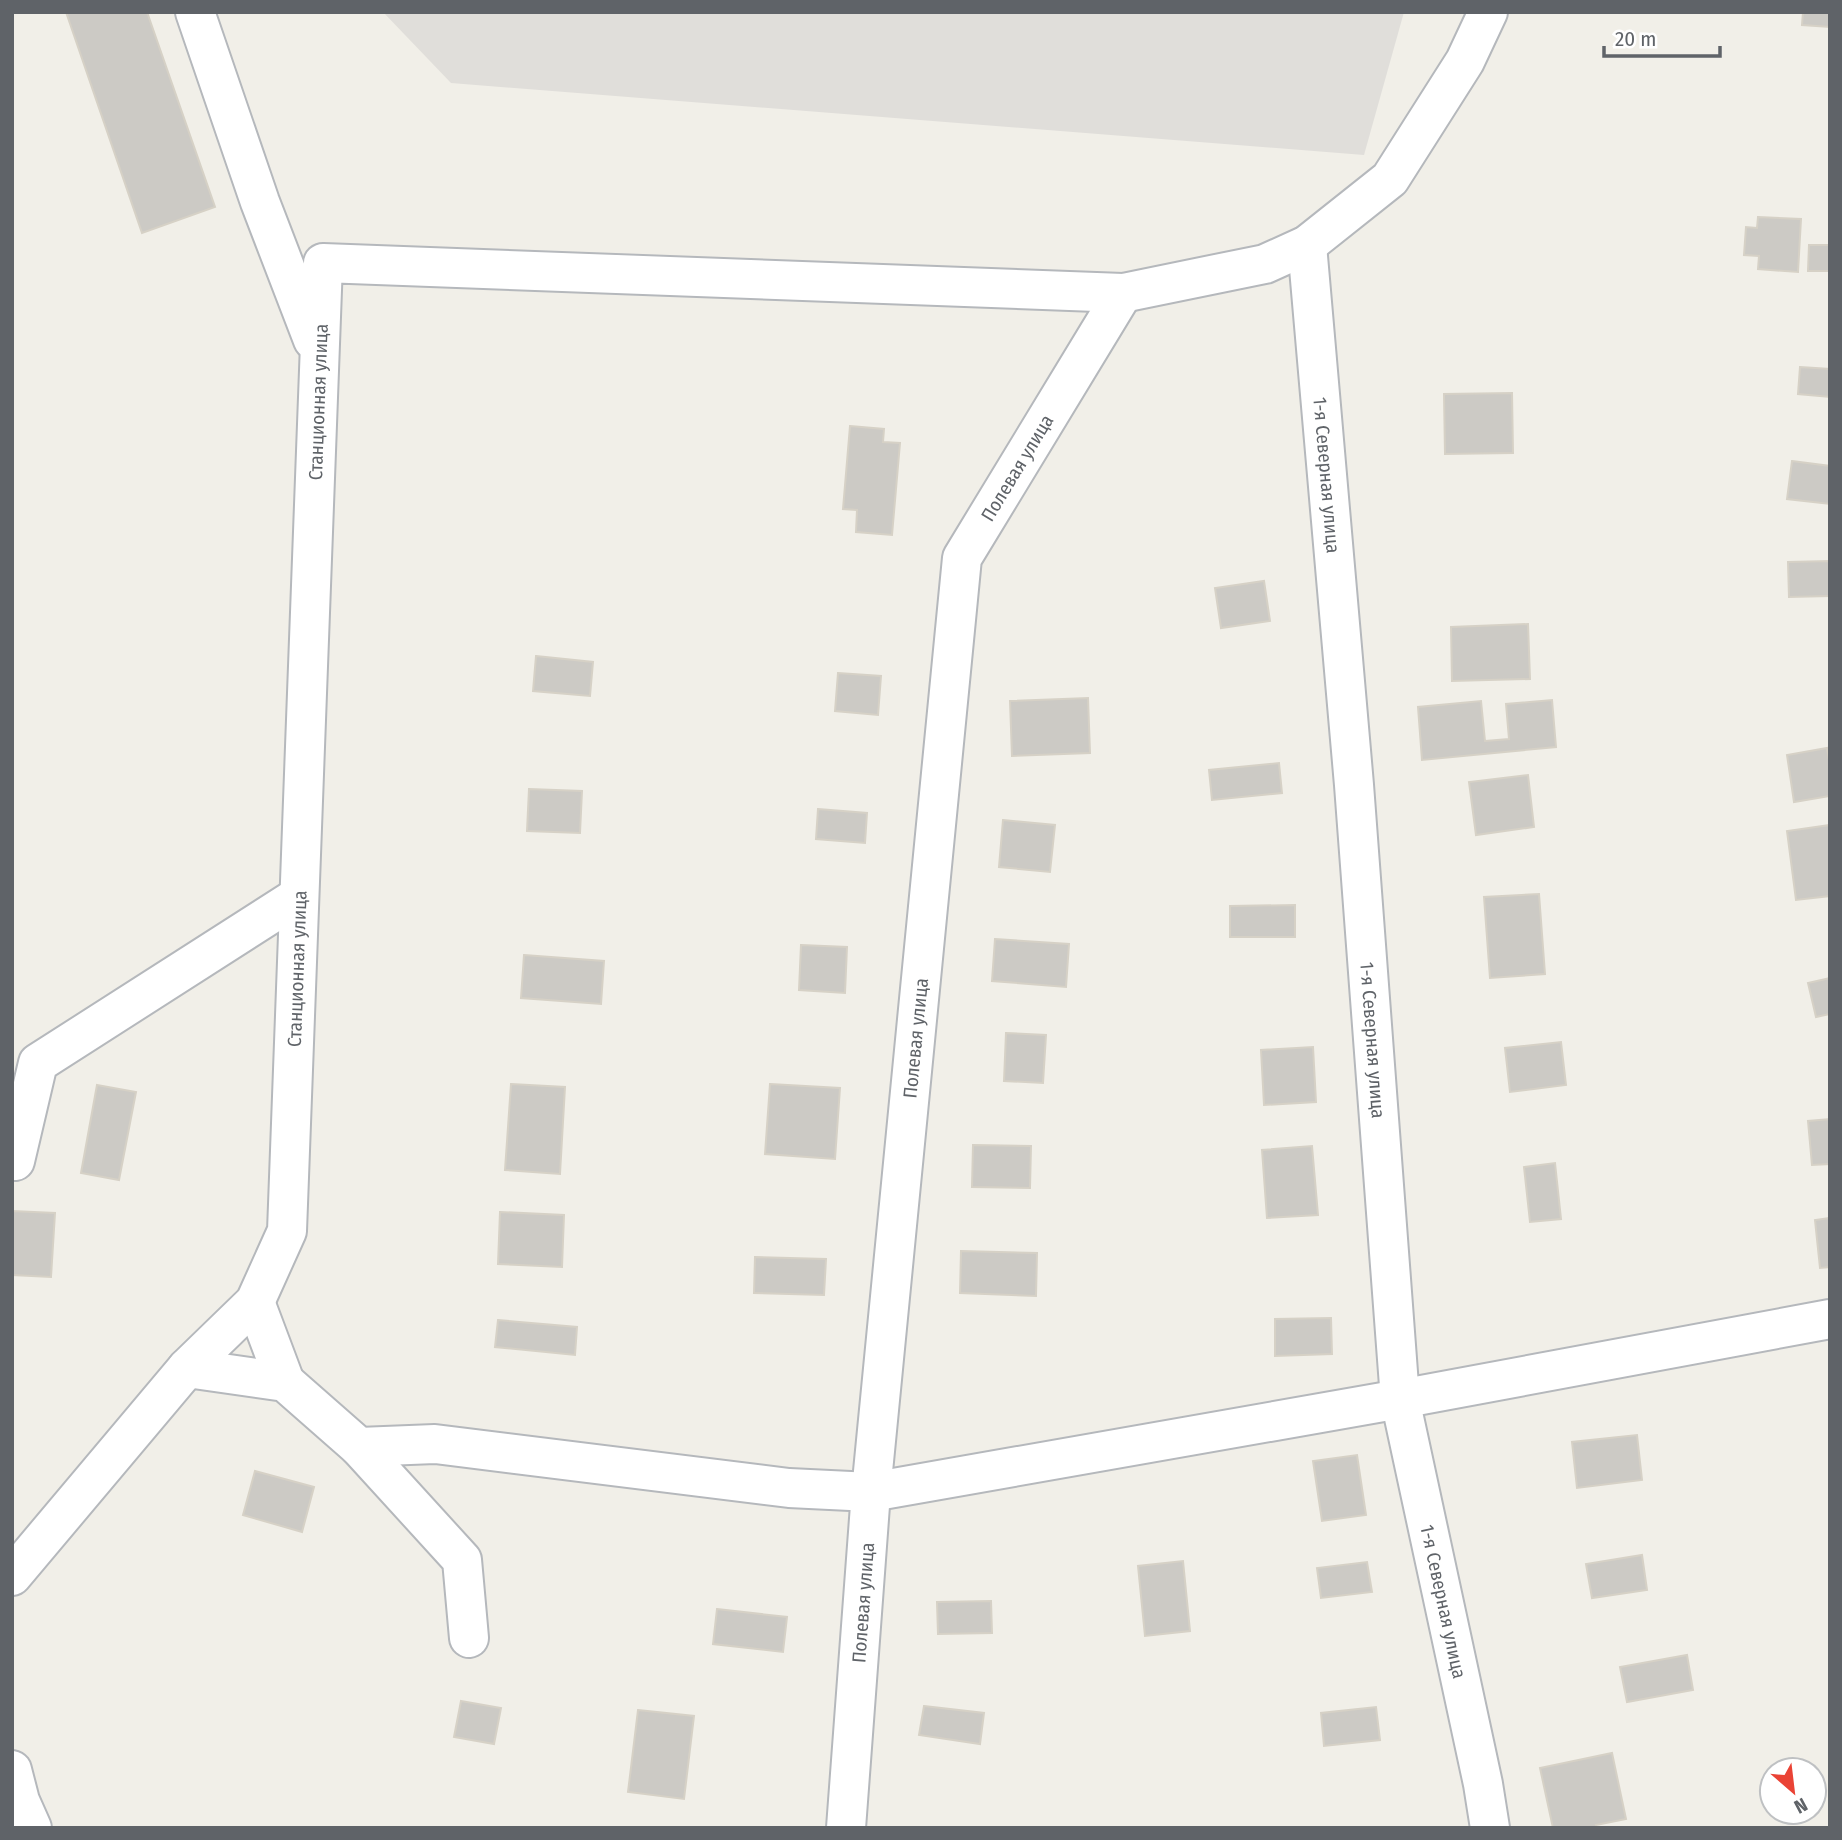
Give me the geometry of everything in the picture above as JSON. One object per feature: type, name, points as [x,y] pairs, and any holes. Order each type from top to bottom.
[{"type":"street","points":[[195,12],[260,202],[319,355]]},
{"type":"street","points":[[1123,293],[1265,264],[1307,245],[1390,179],[1465,61],[1488,12]]},
{"type":"street","name":"1-я Северная улица","points":[[1307,245],[1354,785],[1400,1399],[1483,1784],[1490,1828]]},
{"type":"street","name":"Станционная улица","points":[[12,1576],[187,1368],[255,1302],[287,1231],[323,263],[1123,293]]},
{"type":"street","name":"Полевая улица","points":[[846,1828],[871,1492],[962,558],[1123,293]]},
{"type":"street","points":[[15,1160],[38,1063],[299,896]]},
{"type":"street","points":[[255,1302],[285,1382],[359,1447],[461,1560],[469,1638]]},
{"type":"street","points":[[359,1447],[435,1444],[789,1488],[871,1492],[1400,1399],[1830,1319]]},
{"type":"street","points":[[187,1368],[285,1382]]},
{"type":"street","points":[[12,1770],[20,1801],[32,1828]]},
{"type":"shaded area","points":[[383,12],[1404,12],[1364,155],[451,83]]},
{"type":"building","points":[[66,12],[147,12],[215,207],[142,233]]},
{"type":"building","points":[[1803,12],[1830,12],[1830,27],[1802,25]]},
{"type":"building","points":[[1758,217],[1801,219],[1798,272],[1758,269],[1759,256],[1744,255],[1746,227],[1757,228]]},
{"type":"building","points":[[1809,245],[1830,245],[1830,271],[1808,271]]},
{"type":"building","points":[[1800,367],[1830,369],[1830,397],[1798,394]]},
{"type":"building","points":[[1512,393],[1513,453],[1445,454],[1444,394]]},
{"type":"building","points":[[850,426],[884,429],[883,442],[900,443],[892,535],[856,532],[857,510],[843,509]]},
{"type":"building","points":[[1792,461],[1830,466],[1830,504],[1787,499]]},
{"type":"building","points":[[1830,561],[1830,596],[1789,597],[1788,562]]},
{"type":"building","points":[[1264,581],[1270,621],[1221,628],[1215,588]]},
{"type":"building","points":[[1528,624],[1530,679],[1452,681],[1451,627]]},
{"type":"building","points":[[536,656],[593,662],[590,696],[533,691]]},
{"type":"building","points":[[838,673],[881,676],[878,715],[835,711]]},
{"type":"building","points":[[1088,698],[1090,753],[1012,756],[1010,701]]},
{"type":"building","points":[[1552,700],[1556,747],[1422,760],[1418,707],[1481,701],[1485,741],[1509,739],[1506,704]]},
{"type":"building","points":[[1827,748],[1830,796],[1794,802],[1787,755]]},
{"type":"building","points":[[1279,763],[1282,793],[1212,800],[1209,770]]},
{"type":"building","points":[[1528,775],[1534,827],[1476,835],[1469,782]]},
{"type":"building","points":[[529,789],[582,791],[580,833],[527,831]]},
{"type":"building","points":[[818,809],[867,813],[865,843],[816,839]]},
{"type":"building","points":[[1003,820],[1055,825],[1050,872],[999,867]]},
{"type":"building","points":[[1830,825],[1830,896],[1796,900],[1787,831]]},
{"type":"building","points":[[1539,894],[1545,974],[1490,978],[1484,897]]},
{"type":"building","points":[[1295,905],[1295,937],[1230,937],[1230,906]]},
{"type":"building","points":[[995,939],[1069,944],[1066,987],[992,981]]},
{"type":"building","points":[[801,945],[847,947],[845,993],[799,990]]},
{"type":"building","points":[[524,955],[604,961],[601,1004],[521,998]]},
{"type":"building","points":[[1830,978],[1830,1014],[1816,1017],[1808,983]]},
{"type":"building","points":[[1006,1033],[1046,1035],[1043,1083],[1004,1081]]},
{"type":"building","points":[[1561,1042],[1566,1085],[1510,1092],[1505,1048]]},
{"type":"building","points":[[1313,1047],[1316,1102],[1264,1105],[1261,1050]]},
{"type":"building","points":[[511,1084],[565,1087],[560,1174],[505,1170]]},
{"type":"building","points":[[770,1084],[840,1088],[835,1159],[765,1154]]},
{"type":"building","points":[[97,1085],[136,1092],[119,1180],[81,1173]]},
{"type":"building","points":[[1830,1119],[1830,1164],[1812,1165],[1808,1121]]},
{"type":"building","points":[[973,1145],[1031,1146],[1030,1188],[972,1187]]},
{"type":"building","points":[[1312,1146],[1318,1215],[1267,1218],[1262,1150]]},
{"type":"building","points":[[1555,1163],[1561,1219],[1530,1222],[1524,1167]]},
{"type":"building","points":[[12,1211],[55,1213],[51,1277],[12,1275]]},
{"type":"building","points":[[500,1212],[564,1215],[562,1267],[498,1264]]},
{"type":"building","points":[[1830,1218],[1830,1267],[1820,1268],[1815,1220]]},
{"type":"building","points":[[961,1251],[1037,1253],[1036,1296],[960,1293]]},
{"type":"building","points":[[755,1257],[826,1259],[824,1295],[754,1293]]},
{"type":"building","points":[[1331,1318],[1332,1354],[1275,1356],[1275,1319]]},
{"type":"building","points":[[498,1320],[577,1327],[575,1355],[495,1347]]},
{"type":"building","points":[[1637,1435],[1642,1480],[1577,1488],[1572,1442]]},
{"type":"building","points":[[1357,1455],[1366,1515],[1322,1521],[1313,1461]]},
{"type":"building","points":[[255,1471],[314,1487],[302,1532],[243,1515]]},
{"type":"building","points":[[1642,1555],[1647,1590],[1592,1598],[1586,1564]]},
{"type":"building","points":[[1183,1561],[1190,1631],[1145,1636],[1138,1566]]},
{"type":"building","points":[[1367,1562],[1372,1592],[1321,1598],[1317,1568]]},
{"type":"building","points":[[991,1601],[992,1633],[938,1634],[937,1602]]},
{"type":"building","points":[[717,1609],[787,1617],[783,1652],[713,1644]]},
{"type":"building","points":[[1687,1655],[1693,1690],[1627,1702],[1620,1667]]},
{"type":"building","points":[[461,1701],[501,1708],[494,1744],[454,1737]]},
{"type":"building","points":[[924,1706],[984,1713],[980,1744],[919,1735]]},
{"type":"building","points":[[1376,1707],[1380,1740],[1324,1746],[1321,1713]]},
{"type":"building","points":[[638,1710],[694,1716],[684,1799],[628,1792]]},
{"type":"building","points":[[1612,1753],[1626,1819],[1596,1825],[1597,1828],[1553,1828],[1540,1768]]}]
